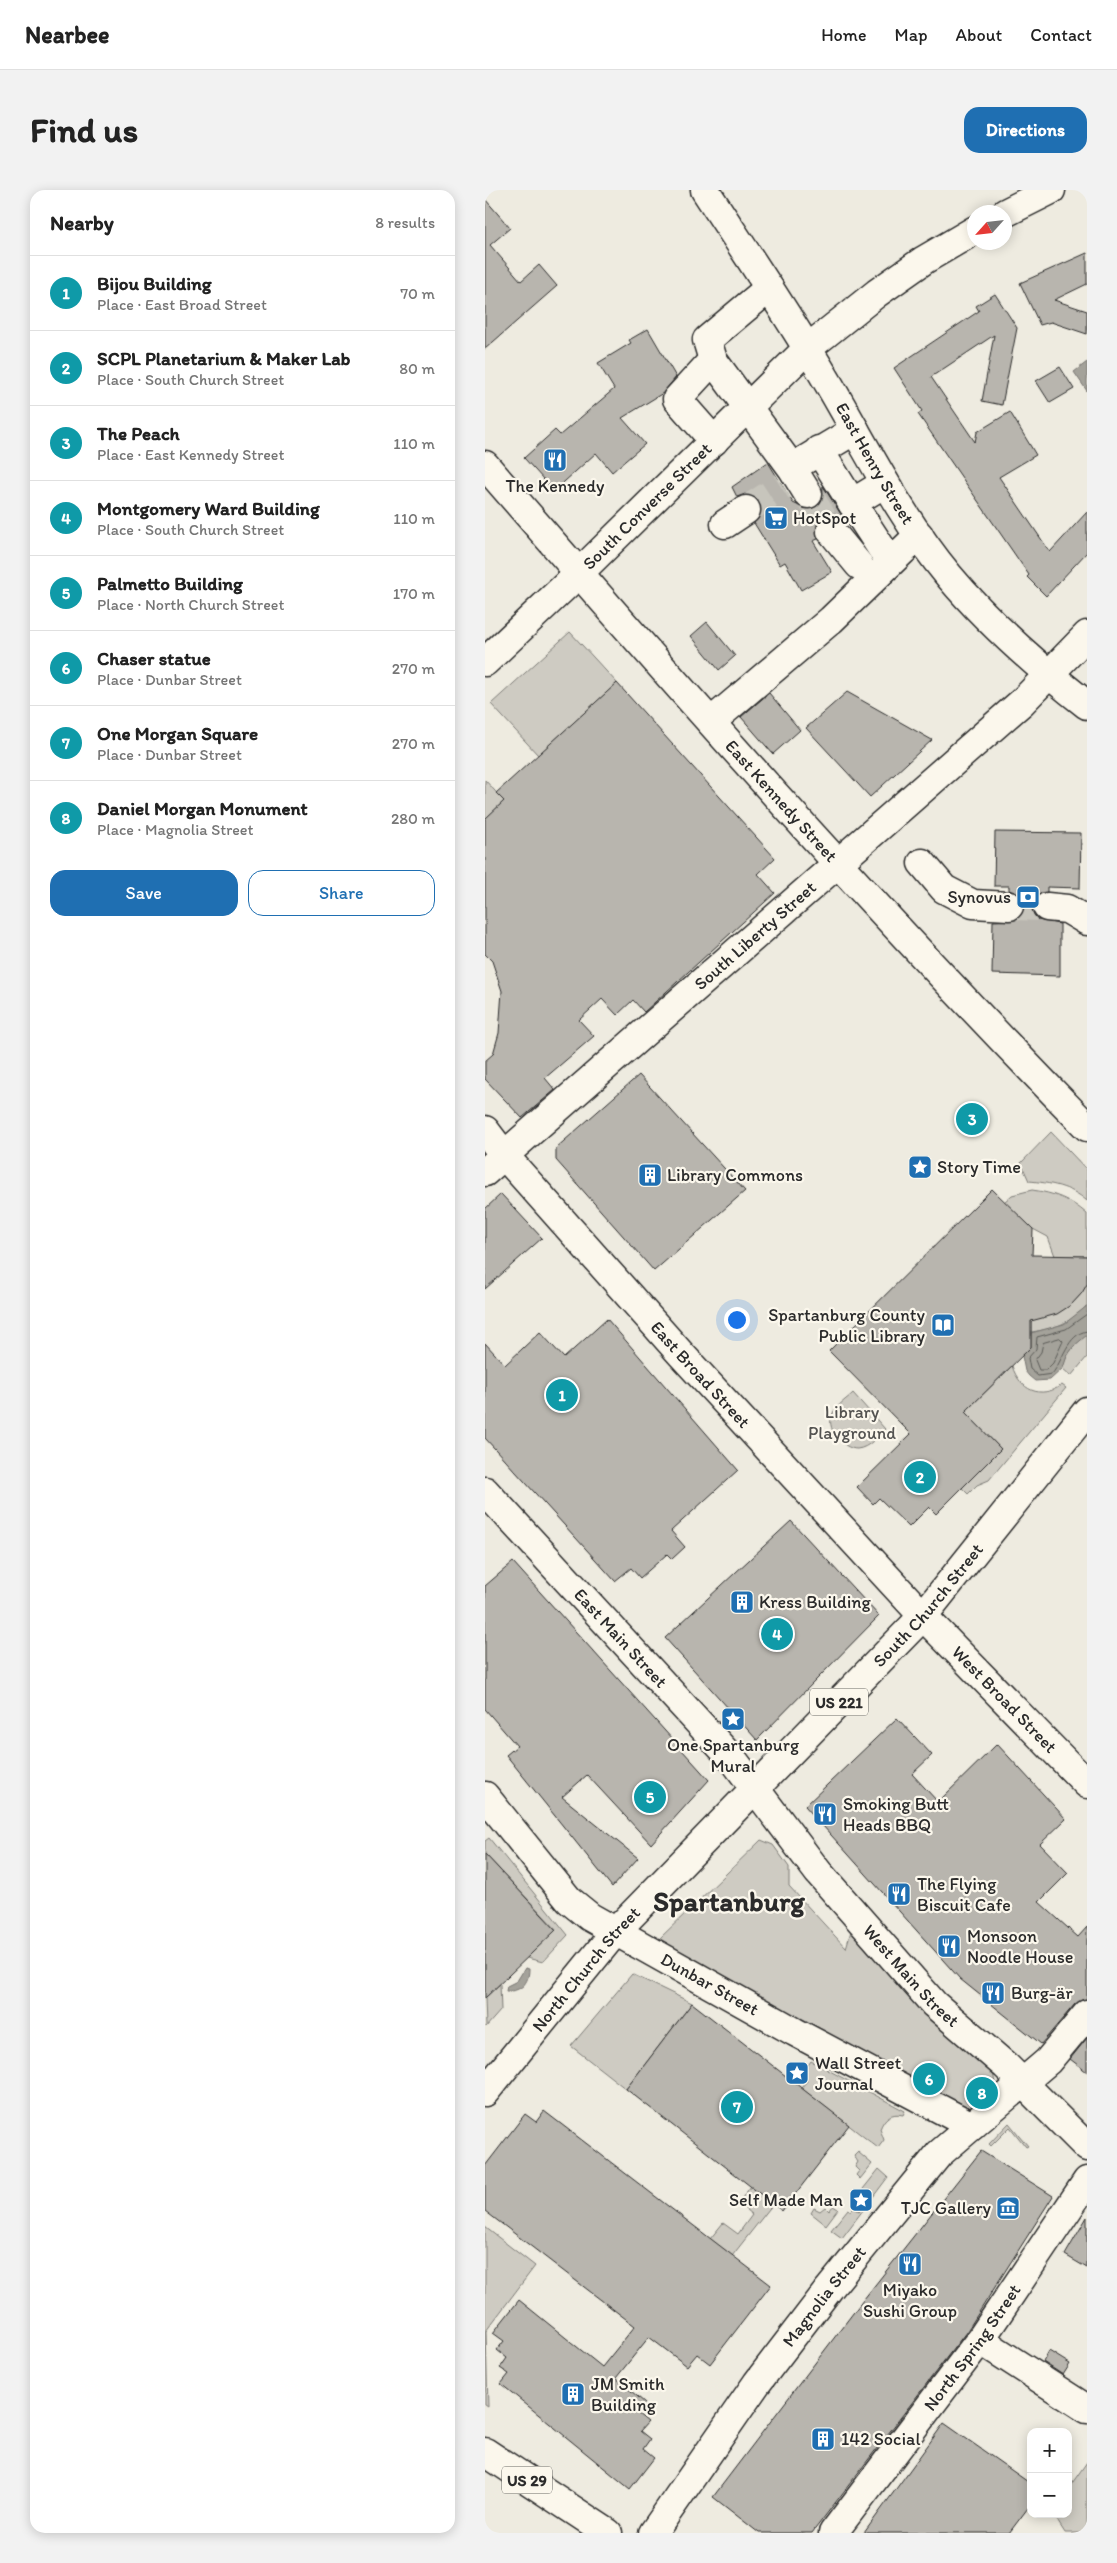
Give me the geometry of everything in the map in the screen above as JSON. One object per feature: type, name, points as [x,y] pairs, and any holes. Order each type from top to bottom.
[{"type":"street","name":"East Henry Street","points":[[705,190],[808,348],[885,483],[919,536],[973,604],[1047,674],[1087,705]]},
{"type":"street","points":[[1012,210],[1051,190]]},
{"type":"street","name":"South Converse Street","points":[[485,662],[578,574],[808,348],[877,293],[924,260],[967,235]]},
{"type":"street","points":[[769,288],[707,340],[713,360],[748,407],[787,477],[808,494]]},
{"type":"street","points":[[713,360],[677,399],[714,441]]},
{"type":"street","points":[[787,477],[819,450],[855,430]]},
{"type":"street","points":[[819,450],[882,549]]},
{"type":"street","name":"East Kennedy Street","points":[[485,465],[578,574],[837,863],[997,1035],[1086,1123]]},
{"type":"street","points":[[852,503],[885,483]]},
{"type":"street","points":[[831,531],[859,565]]},
{"type":"street","points":[[711,722],[831,620],[919,536]]},
{"type":"street","name":"South Liberty Street","points":[[495,1164],[699,987],[1021,702],[1087,635]]},
{"type":"street","points":[[922,863],[944,889],[973,904],[1009,906]]},
{"type":"street","points":[[1047,907],[1067,909],[1087,921]]},
{"type":"street","name":"East Broad Street","points":[[485,1130],[495,1164],[681,1354],[923,1616]]},
{"type":"street","name":"South Church Street","points":[[755,1788],[923,1616],[1087,1411]]},
{"type":"street","name":"East Main Street","points":[[485,1491],[735,1762],[755,1788]]},
{"type":"street","name":"West Broad Street","points":[[923,1616],[1087,1784]]},
{"type":"street","name":"North Church Street","points":[[488,2082],[615,1932],[755,1788]]},
{"type":"street","name":"West Main Street","points":[[755,1788],[818,1872],[934,2004],[1022,2082],[1087,2147]]},
{"type":"street","name":"Dunbar Street","points":[[485,1796],[569,1900],[591,1917],[795,2032],[972,2126]]},
{"type":"street","name":"Magnolia Street","points":[[653,2533],[757,2383],[829,2289],[939,2154],[1047,2061],[1087,2014]]},
{"type":"street","name":"North Spring Street","points":[[833,2533],[980,2340],[1087,2181]]},
{"type":"street","points":[[980,2340],[1087,2409]]},
{"type":"street","name":"US 29","points":[[485,2452],[608,2533]]},
{"type":"green space","points":[[570,632],[617,683],[538,755],[491,704]]},
{"type":"green space","points":[[485,780],[504,801],[485,819]]},
{"type":"green space","points":[[1051,1132],[1087,1170],[1087,1201],[1067,1189],[1052,1184],[1029,1181],[1021,1163]]},
{"type":"green space","points":[[1032,1190],[1061,1198],[1074,1204],[1087,1214],[1087,1256],[1055,1256],[1048,1237],[1033,1229],[1004,1202],[1012,1195]]},
{"type":"green space","points":[[1087,1284],[1087,1305],[1081,1311],[1062,1324],[1031,1332],[1031,1318],[1057,1312],[1071,1304],[1077,1299]]},
{"type":"green space","points":[[1087,1334],[1087,1357],[1071,1376],[1062,1368],[1072,1349]]},
{"type":"green space","points":[[1012,1366],[1020,1381],[1032,1390],[1046,1392],[1062,1385],[1066,1388],[989,1480],[977,1485],[968,1494],[962,1488],[1001,1449],[965,1412]]},
{"type":"green space","name":"Library Playground","points":[[853,1393],[885,1429],[869,1444],[857,1449],[851,1448],[840,1441],[831,1425],[831,1419],[835,1410]]},
{"type":"green space","points":[[489,1838],[568,1935],[543,1962],[527,1958],[556,1929],[485,1854],[485,1841]]},
{"type":"green space","points":[[761,1840],[773,1845],[789,1867],[789,1886],[846,1948],[851,1931],[930,2015],[989,2066],[994,2078],[994,2087],[981,2106],[963,2108],[658,1940]]},
{"type":"green space","points":[[632,1974],[692,2003],[626,2089],[571,2046]]},
{"type":"green space","points":[[500,1984],[501,2010],[486,2027],[485,1998]]},
{"type":"green space","points":[[811,2061],[905,2111],[903,2115],[892,2115],[884,2122],[880,2129],[884,2140],[878,2148],[801,2088],[807,2081],[801,2075]]},
{"type":"green space","points":[[1009,2123],[1028,2146],[1026,2147],[1010,2127],[991,2146],[989,2144]]},
{"type":"green space","points":[[858,2152],[872,2164],[860,2179],[856,2175],[859,2171],[855,2167],[858,2162],[854,2156]]},
{"type":"green space","points":[[879,2169],[888,2177],[842,2238],[831,2230],[848,2209],[851,2211],[854,2208],[859,2211],[868,2200],[863,2189]]},
{"type":"green space","points":[[751,2186],[773,2204],[732,2256],[710,2239],[723,2223],[738,2234],[752,2215],[738,2203]]},
{"type":"green space","points":[[833,2206],[838,2209],[826,2225],[811,2213],[814,2208],[820,2211],[825,2207],[829,2211]]},
{"type":"green space","points":[[485,2227],[535,2266],[486,2331],[488,2407],[485,2405]]},
{"type":"green space","points":[[1087,2462],[1087,2533],[1065,2533],[1058,2522],[1058,2518],[1072,2518],[1072,2483]]},
{"type":"water","points":[[1087,362],[1087,391],[1074,372]]},
{"type":"water","points":[[1087,1306],[1087,1335],[1074,1346],[1067,1356],[1063,1368],[1050,1380],[1035,1381],[1025,1371],[1022,1356],[1031,1347],[1031,1333],[1064,1324]]},
{"type":"water","points":[[525,1968],[529,1969],[529,1974],[523,1986],[516,1990],[506,1991],[507,1986],[517,1981]]},
{"type":"building","points":[[485,199],[510,228],[490,245],[521,281],[539,265],[557,286],[485,349]]},
{"type":"building","points":[[1087,253],[1087,284],[1054,300],[1087,311],[1087,334],[1051,322],[1040,325],[1020,283]]},
{"type":"building","points":[[995,294],[1017,328],[1002,405],[982,401],[994,335],[931,377],[975,442],[977,432],[1010,412],[1036,455],[999,477],[1050,552],[1087,512],[1087,552],[1046,596],[1027,577],[1029,575],[918,414],[922,411],[894,368],[979,311],[976,306]]},
{"type":"building","points":[[648,329],[676,377],[663,393],[622,418],[645,444],[612,472],[596,453],[554,491],[524,458],[555,430],[560,435],[614,389],[598,363],[631,343],[629,340]]},
{"type":"building","points":[[1060,367],[1074,389],[1050,403],[1036,381]]},
{"type":"building","name":"HotSpot","points":[[768,462],[793,503],[808,510],[816,508],[822,501],[823,486],[846,522],[837,517],[829,516],[821,519],[817,525],[818,539],[813,541],[832,572],[801,590],[785,562],[780,565],[754,523],[760,516],[759,501],[753,496],[745,494],[737,497],[732,487]]},
{"type":"building","points":[[707,622],[735,656],[719,670],[691,636]]},
{"type":"building","points":[[617,683],[775,858],[758,874],[775,893],[644,1012],[633,1000],[617,1015],[602,999],[579,1020],[594,1036],[545,1078],[555,1090],[522,1118],[485,1079],[485,1061],[493,1054],[499,1033],[502,991],[492,961],[485,954],[485,819],[504,801],[496,793]]},
{"type":"building","points":[[847,692],[932,740],[870,797],[806,728]]},
{"type":"building","points":[[769,693],[800,730],[773,754],[741,717]]},
{"type":"building","name":"Synovus","points":[[995,832],[1081,833],[1080,888],[1047,887],[1047,892],[1035,898],[1032,905],[1033,913],[1038,920],[1060,924],[1060,976],[992,974],[993,921],[1016,920],[1022,915],[1025,906],[1023,899],[1017,893],[1009,890],[1009,886],[994,886]]},
{"type":"building","name":"Library Commons","points":[[639,1075],[745,1191],[654,1271],[556,1160],[556,1148]]},
{"type":"building","name":"Spartanburg County Public Library","points":[[992,1189],[1033,1229],[1032,1255],[1087,1256],[1087,1284],[1071,1305],[1057,1314],[1031,1321],[1031,1347],[965,1412],[1001,1449],[936,1514],[929,1507],[909,1527],[879,1498],[873,1504],[857,1487],[911,1434],[829,1351]]},
{"type":"building","points":[[501,1194],[542,1238],[485,1289],[485,1209]]},
{"type":"building","points":[[607,1319],[738,1470],[671,1531],[685,1547],[672,1559],[667,1554],[640,1578],[631,1568],[615,1581],[485,1438],[485,1343],[505,1365],[540,1332],[564,1358]]},
{"type":"building","points":[[791,1521],[879,1616],[757,1740],[665,1638]]},
{"type":"building","points":[[513,1562],[709,1780],[651,1844],[587,1775],[562,1797],[638,1858],[612,1887],[506,1755],[517,1746],[485,1709],[485,1586]]},
{"type":"building","points":[[897,1718],[932,1755],[912,1774],[938,1802],[997,1744],[1066,1819],[1040,1844],[1068,1873],[1039,1902],[1078,1937],[1087,1927],[1087,1999],[1075,2004],[1041,2044],[960,1979],[805,1806]]},
{"type":"building","points":[[485,1854],[556,1930],[485,1998]]},
{"type":"building","points":[[692,2003],[849,2125],[782,2211],[626,2089]]},
{"type":"building","points":[[1087,2038],[1087,2072],[1070,2059]]},
{"type":"building","points":[[544,2111],[771,2285],[710,2364],[697,2354],[687,2366],[649,2337],[616,2378],[645,2403],[637,2413],[648,2422],[640,2431],[650,2439],[643,2449],[654,2458],[630,2489],[501,2384],[509,2374],[500,2368],[507,2358],[497,2350],[504,2341],[493,2333],[519,2300],[602,2367],[635,2326],[485,2211],[485,2166],[525,2114],[536,2122]]},
{"type":"building","points":[[981,2151],[1053,2196],[967,2331],[812,2533],[759,2533],[713,2497],[860,2304]]},
{"type":"building","points":[[1087,2217],[1087,2268],[1065,2255]]},
{"type":"building","points":[[1049,2351],[1070,2364],[1063,2375],[1043,2362]]},
{"type":"building","points":[[944,2423],[1027,2481],[1027,2509],[1009,2533],[864,2533]]},
{"type":"tunnel","points":[[746,510],[783,486]]},
{"type":"tunnel","points":[[808,494],[831,531]]},
{"type":"tunnel","points":[[1009,906],[1047,907]]},
{"type":"place","name":"The Kennedy","points":[[555,460]]},
{"type":"place","name":"HotSpot","points":[[776,518]]},
{"type":"place","name":"Synovus","points":[[1028,897]]},
{"type":"place","name":"The Peach","points":[[972,1119]]},
{"type":"place","name":"Story Time","points":[[920,1167]]},
{"type":"place","name":"Library Commons","points":[[650,1175]]},
{"type":"place","name":"Spartanburg County Public Library","points":[[943,1325]]},
{"type":"place","name":"Bijou Building","points":[[562,1395]]},
{"type":"place","name":"SCPL Planetarium & Maker Lab","points":[[920,1477]]},
{"type":"place","name":"Kress Building","points":[[742,1602]]},
{"type":"place","name":"Montgomery Ward Building","points":[[777,1634]]},
{"type":"place","name":"One Spartanburg Mural","points":[[733,1719]]},
{"type":"place","name":"Palmetto Building","points":[[650,1797]]},
{"type":"place","name":"Smoking Butt Heads BBQ","points":[[825,1814]]},
{"type":"place","name":"The Flying Biscuit Cafe","points":[[899,1894]]},
{"type":"place","name":"Monsoon Noodle House","points":[[949,1946]]},
{"type":"place","name":"Burg-är","points":[[993,1993]]},
{"type":"place","name":"Wall Street Journal","points":[[797,2073]]},
{"type":"place","name":"Chaser statue","points":[[929,2079]]},
{"type":"place","name":"Daniel Morgan Monument","points":[[982,2093]]},
{"type":"place","name":"One Morgan Square","points":[[737,2107]]},
{"type":"place","name":"Self Made Man","points":[[861,2200]]},
{"type":"place","name":"TJC Gallery","points":[[1008,2208]]},
{"type":"place","name":"Miyako Sushi Group","points":[[910,2264]]},
{"type":"place","name":"JM Smith Building","points":[[573,2394]]},
{"type":"place","name":"142 Social","points":[[823,2439]]},
{"type":"district","name":"Spartanburg","points":[[729,1901]]}]
